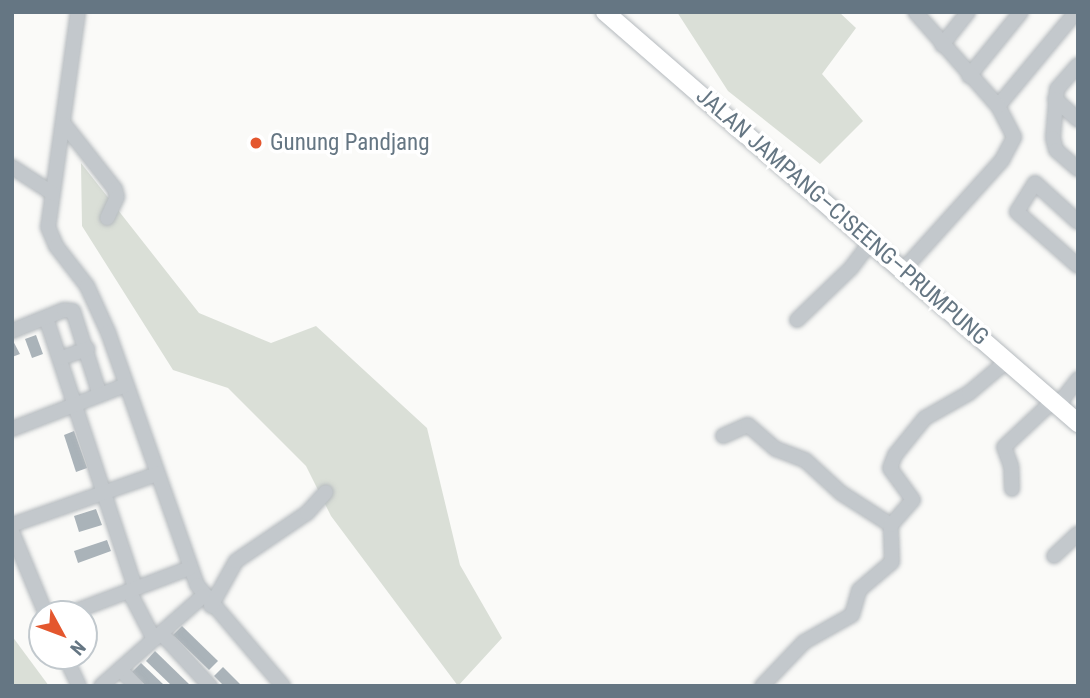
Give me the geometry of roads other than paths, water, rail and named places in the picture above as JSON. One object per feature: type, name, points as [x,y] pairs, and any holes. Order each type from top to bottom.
[{"type":"main road","name":"JALAN JAMPANG–CISEENG–PRUMPUNG","points":[[606,12],[1078,423]]},
{"type":"street","points":[[78,12],[48,227],[87,286],[126,385],[190,568],[207,601],[284,686]]},
{"type":"street","points":[[904,269],[1009,148],[1013,132],[998,106],[915,12]]},
{"type":"street","points":[[942,45],[968,12]]},
{"type":"street","points":[[969,76],[1021,12]]},
{"type":"street","points":[[998,106],[1076,12]]},
{"type":"street","points":[[1077,68],[1057,89],[1054,146],[1078,169]]},
{"type":"street","points":[[1055,99],[1078,120]]},
{"type":"street","points":[[64,124],[115,189],[117,197],[107,218]]},
{"type":"street","points":[[12,167],[52,193]]},
{"type":"street","points":[[1078,222],[1035,183],[1017,212],[1078,265]]},
{"type":"street","points":[[797,320],[871,241]]},
{"type":"street","points":[[12,331],[64,310],[74,311],[100,395]]},
{"type":"street","points":[[46,317],[104,492],[132,589],[158,636],[210,686]]},
{"type":"street","points":[[61,358],[87,349]]},
{"type":"street","points":[[762,686],[804,642],[854,613],[859,590],[892,562],[891,525],[913,500],[890,468],[895,455],[925,418],[969,393],[1008,360]]},
{"type":"street","points":[[1012,489],[1011,466],[1004,447],[1055,403],[1078,379]]},
{"type":"street","points":[[12,429],[126,385]]},
{"type":"street","points":[[723,436],[748,425],[776,449],[805,460],[841,493],[891,525]]},
{"type":"street","points":[[12,525],[157,474]]},
{"type":"street","points":[[101,686],[158,636],[207,601],[236,561],[307,513],[326,492]]},
{"type":"street","points":[[12,532],[40,600]]},
{"type":"street","points":[[1054,556],[1078,534]]},
{"type":"street","points":[[98,602],[190,568]]},
{"type":"street","points":[[120,668],[136,686]]},
{"type":"street","points":[[72,670],[79,686]]},
{"type":"place","name":"Gunung Pandjang","points":[[256,143]]}]
